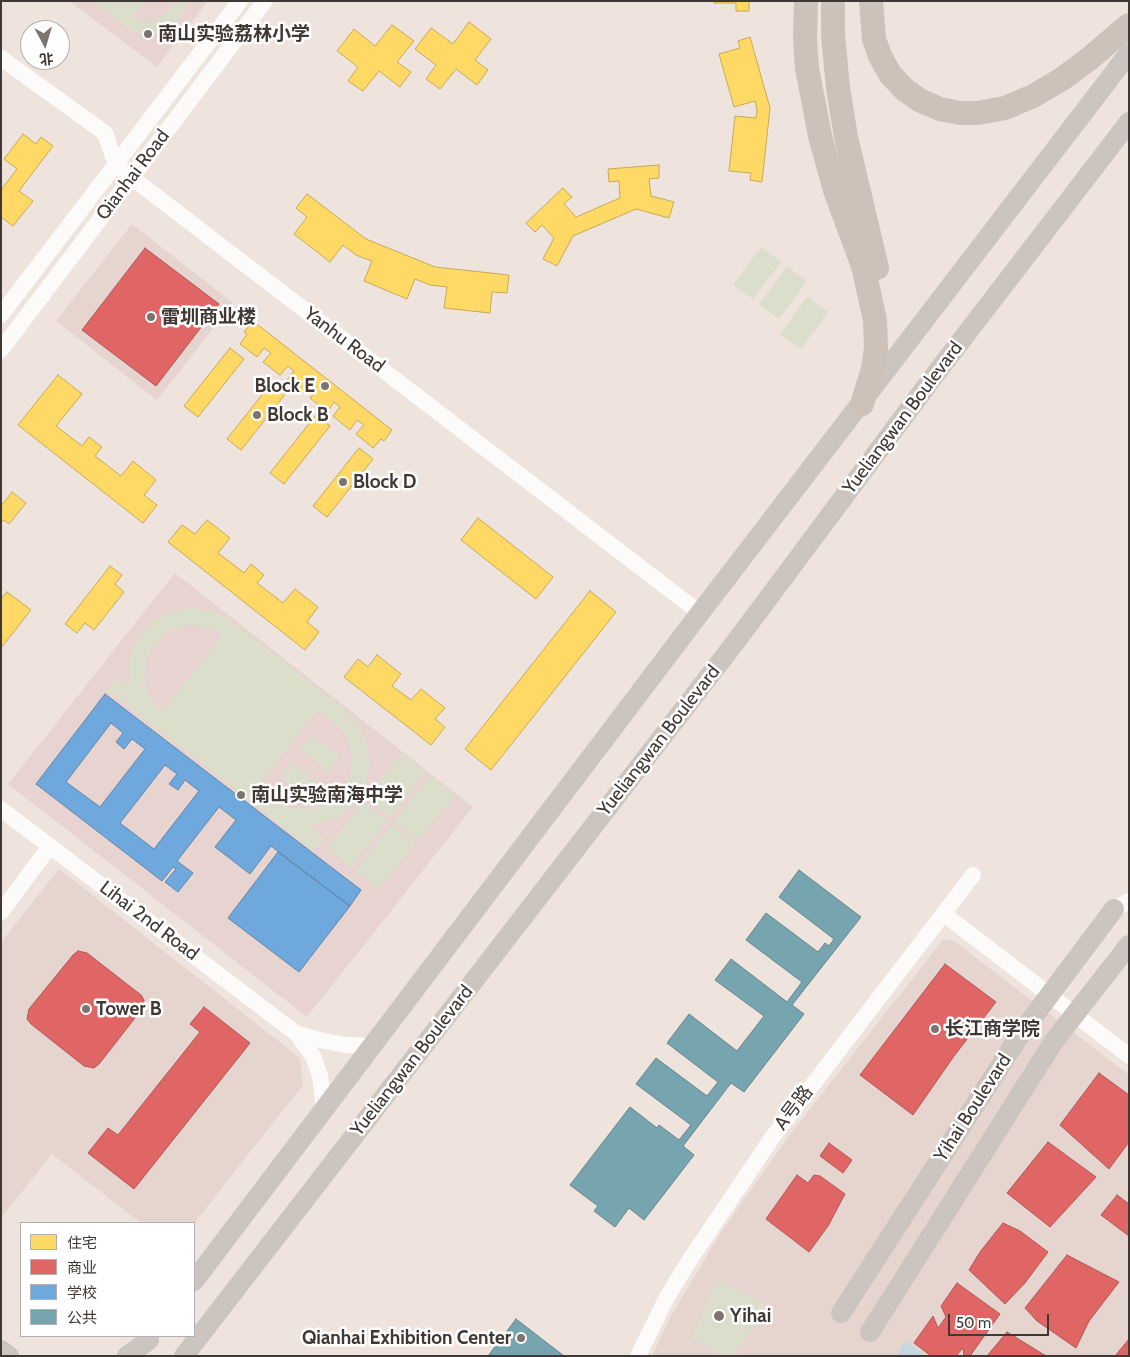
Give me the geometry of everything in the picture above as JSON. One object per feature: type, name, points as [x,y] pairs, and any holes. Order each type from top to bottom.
[{"type":"highway","points":[[806,1],[805,39],[807,68],[820,136],[835,190],[863,266],[872,306],[876,336]]},
{"type":"highway","points":[[833,1],[833,35],[838,88],[846,137],[872,242],[877,273],[879,309],[873,369],[862,404]]},
{"type":"highway","points":[[871,1],[874,39],[880,56],[890,74],[904,89],[919,100],[940,109],[960,113],[978,113],[1005,108],[1033,96],[1062,79],[1129,25]]},
{"type":"main road","name":"Yueliangwan Boulevard","points":[[195,1281],[700,613],[862,404],[1129,53]]},
{"type":"main road","name":"Yueliangwan Boulevard","points":[[184,1356],[734,644],[934,376],[1129,122]]},
{"type":"main road","name":"Yihai Boulevard","points":[[841,1313],[1002,1062],[1050,994],[1122,905]]},
{"type":"main road","name":"Yihai Boulevard","points":[[870,1332],[1038,1066],[1074,1014],[1129,944]]},
{"type":"main road","points":[[127,1356],[151,1338]]},
{"type":"main road","points":[[137,1356],[151,1338]]},
{"type":"main road","points":[[1,1350],[9,1356]]},
{"type":"street","name":"Qianhai Road","points":[[1,315],[240,1]]},
{"type":"street","name":"Qianhai Road","points":[[1,350],[265,1]]},
{"type":"street","points":[[1,58],[105,133],[116,165]]},
{"type":"street","name":"Yanhu Road","points":[[116,165],[700,613]]},
{"type":"street","name":"Lihai 2nd Road","points":[[1,809],[297,1034],[316,1063],[320,1076],[324,1110]]},
{"type":"street","points":[[1,912],[50,846]]},
{"type":"street","name":"A号路","points":[[638,1356],[666,1299],[689,1261],[774,1135],[973,875]]},
{"type":"street","points":[[944,914],[1129,1056]]},
{"type":"street","name":"Lihai 2nd Road","points":[[297,1034],[346,1045],[372,1046]]},
{"type":"shaded area","name":"南山实验荔林小学","points":[[69,1],[208,1],[157,67]]},
{"type":"shaded area","name":"雷圳商业楼","points":[[132,224],[233,303],[157,400],[56,321]]},
{"type":"shaded area","name":"南山实验南海中学","points":[[175,573],[473,807],[307,1017],[8,784]]},
{"type":"shaded area","points":[[59,869],[300,1058],[303,1085],[195,1222],[140,1222],[52,1154],[1,1218],[1,942]]},
{"type":"shaded area","points":[[943,940],[954,941],[1129,1075],[1129,1356],[652,1356],[671,1316],[720,1234],[791,1133]]},
{"type":"green space","points":[[91,1],[144,1],[132,17],[149,22],[168,13],[174,1],[187,1],[179,20],[169,29],[157,33],[144,34],[132,31]]},
{"type":"green space","points":[[761,247],[781,262],[753,299],[733,285]]},
{"type":"green space","points":[[787,267],[807,281],[779,319],[759,304]]},
{"type":"green space","points":[[807,297],[828,312],[801,349],[780,334]]},
{"type":"green space","points":[[182,610],[209,611],[233,622],[345,710],[362,731],[367,743],[369,757],[366,783],[351,806],[341,815],[329,821],[308,825],[324,838],[314,851],[108,690],[118,677],[129,685],[129,664],[132,651],[146,628],[169,613]],"holes":[[[195,625],[215,630],[223,636],[162,712],[146,687],[144,677],[147,657],[152,648],[166,633],[185,626]],[[318,710],[335,723],[348,738],[353,758],[350,778],[339,795],[323,806],[313,809],[292,808],[283,805],[258,786]]]},
{"type":"green space","points":[[312,736],[340,757],[329,771],[301,750]]},
{"type":"green space","points":[[402,753],[426,772],[390,818],[366,799]]},
{"type":"green space","points":[[291,763],[319,784],[309,798],[281,778]]},
{"type":"green space","points":[[431,776],[455,795],[418,840],[394,822]]},
{"type":"green space","points":[[363,802],[387,821],[351,867],[327,848]]},
{"type":"green space","points":[[392,825],[416,843],[379,889],[355,871]]},
{"type":"green space","points":[[720,1281],[768,1307],[734,1356],[725,1356],[692,1338],[716,1283]]},
{"type":"water","points":[[905,1341],[925,1356],[896,1356]]},
{"type":"building: 住宅","points":[[714,1],[749,1],[749,11],[736,11],[736,3],[714,3]]},
{"type":"building: 住宅","points":[[469,22],[491,39],[475,60],[488,70],[477,85],[456,69],[440,89],[426,79],[436,65],[415,49],[431,28],[453,44]]},
{"type":"building: 住宅","points":[[392,25],[414,41],[397,62],[411,72],[400,87],[379,71],[363,91],[348,81],[358,67],[337,51],[354,29],[375,46]]},
{"type":"building: 住宅","points":[[750,37],[770,108],[762,182],[750,180],[751,173],[729,171],[735,116],[756,118],[757,109],[755,101],[734,107],[719,54],[740,48],[738,41]]},
{"type":"building: 住宅","points":[[23,134],[36,144],[41,137],[53,146],[19,191],[33,201],[13,226],[1,217],[1,190],[17,169],[4,159]]},
{"type":"building: 住宅","points":[[659,165],[659,178],[649,179],[651,196],[674,202],[669,218],[636,209],[573,236],[557,266],[543,259],[554,238],[542,225],[535,232],[526,223],[563,188],[572,197],[564,204],[576,217],[620,198],[619,181],[609,182],[608,169]]},
{"type":"building: 住宅","points":[[307,194],[366,239],[435,267],[509,275],[507,293],[492,292],[490,313],[444,308],[447,287],[430,285],[415,279],[407,299],[364,281],[372,261],[356,255],[343,245],[330,262],[294,234],[307,217],[296,208]]},
{"type":"building: 住宅","name":"Block E","points":[[253,321],[392,430],[384,441],[381,439],[373,448],[356,434],[364,425],[357,420],[350,430],[333,416],[340,407],[334,402],[327,412],[310,398],[317,389],[311,384],[303,393],[287,380],[294,371],[288,366],[280,375],[263,362],[271,353],[264,348],[257,357],[240,344],[247,334],[244,332]]},
{"type":"building: 住宅","points":[[230,348],[244,359],[198,417],[184,406]]},
{"type":"building: 住宅","points":[[58,375],[82,394],[56,426],[82,446],[89,437],[102,447],[95,456],[121,476],[133,461],[156,480],[144,495],[157,505],[143,523],[18,425]]},
{"type":"building: 住宅","name":"Block B","points":[[273,381],[287,392],[241,450],[227,439]]},
{"type":"building: 住宅","points":[[316,415],[330,426],[284,484],[270,473]]},
{"type":"building: 住宅","name":"Block D","points":[[359,448],[373,459],[327,517],[313,506]]},
{"type":"building: 住宅","points":[[12,492],[26,503],[9,524],[4,520],[1,523],[1,506]]},
{"type":"building: 住宅","points":[[478,518],[553,577],[536,599],[461,540]]},
{"type":"building: 住宅","points":[[207,520],[230,538],[218,553],[244,573],[251,564],[264,575],[257,583],[283,603],[295,589],[318,607],[307,622],[319,632],[305,650],[168,542],[182,525],[195,534]]},
{"type":"building: 住宅","points":[[110,566],[122,575],[115,584],[124,592],[94,630],[85,623],[77,633],[65,624]]},
{"type":"building: 住宅","points":[[590,591],[616,612],[491,770],[465,749]]},
{"type":"building: 住宅","points":[[7,592],[31,610],[1,648],[1,599]]},
{"type":"building: 住宅","points":[[377,655],[401,674],[392,686],[411,700],[421,689],[445,708],[435,719],[445,727],[431,745],[344,677],[358,659],[368,667]]},
{"type":"building: 商业","name":"雷圳商业楼","points":[[145,248],[219,304],[156,386],[82,330]]},
{"type":"building: 商业","name":"Tower B","points":[[78,951],[87,953],[141,995],[144,1000],[142,1009],[94,1068],[84,1066],[27,1019],[29,1009]]},
{"type":"building: 商业","name":"长江商学院","points":[[945,964],[996,1002],[954,1056],[913,1115],[860,1075]]},
{"type":"building: 商业","points":[[204,1007],[250,1043],[134,1189],[88,1153],[108,1128],[118,1135],[200,1032],[190,1024]]},
{"type":"building: 商业","points":[[1099,1073],[1129,1095],[1129,1142],[1109,1169],[1060,1125]]},
{"type":"building: 商业","points":[[1048,1142],[1096,1177],[1050,1227],[1007,1193]]},
{"type":"building: 商业","points":[[829,1143],[852,1160],[843,1173],[820,1156]]},
{"type":"building: 商业","points":[[797,1175],[808,1183],[814,1175],[820,1176],[845,1194],[828,1226],[809,1252],[766,1219]]},
{"type":"building: 商业","points":[[1117,1195],[1129,1204],[1129,1236],[1101,1215]]},
{"type":"building: 商业","points":[[1003,1223],[1020,1231],[1048,1252],[1025,1283],[1005,1304],[969,1270],[980,1252]]},
{"type":"building: 商业","points":[[1067,1255],[1119,1282],[1089,1321],[1076,1348],[1037,1321],[1025,1308]]},
{"type":"building: 商业","points":[[957,1283],[1000,1314],[970,1356],[964,1356],[963,1348],[956,1356],[931,1356],[914,1343],[933,1316],[938,1328],[946,1317],[941,1306]]},
{"type":"building: 商业","points":[[1007,1332],[1046,1356],[987,1356]]},
{"type":"building: 商业","points":[[1129,1339],[1129,1356],[1115,1356]]},
{"type":"building: 学校","points":[[105,694],[361,890],[350,906],[271,846],[250,874],[215,847],[236,820],[219,807],[177,861],[193,873],[178,892],[165,882],[176,869],[173,867],[162,881],[36,784]],"holes":[[[111,723],[123,733],[116,742],[124,749],[132,739],[145,749],[100,807],[66,782]],[[165,765],[177,774],[169,784],[178,790],[185,780],[199,791],[154,849],[120,823]]]},
{"type":"building: 学校","points":[[278,852],[350,906],[299,972],[228,918]]},
{"type":"building: 公共","points":[[799,870],[861,917],[792,1005],[804,1014],[744,1092],[731,1083],[683,1146],[694,1155],[644,1220],[629,1208],[615,1227],[594,1211],[598,1206],[570,1185],[630,1107],[657,1128],[659,1125],[679,1140],[691,1125],[636,1084],[656,1058],[707,1096],[718,1082],[667,1043],[689,1014],[737,1051],[764,1016],[715,980],[731,959],[787,1002],[802,982],[746,940],[766,913],[818,952],[825,943],[829,946],[834,939],[779,897]]},
{"type":"building: 公共","name":"Qianhai Exhibition Center","points":[[516,1319],[564,1356],[488,1356]]},
{"type":"place","name":"南山实验荔林小学","points":[[148,34]]},
{"type":"place","name":"雷圳商业楼","points":[[151,317]]},
{"type":"place","name":"Block E","points":[[325,386]]},
{"type":"place","name":"Block B","points":[[257,415]]},
{"type":"place","name":"Block D","points":[[343,482]]},
{"type":"place","name":"南山实验南海中学","points":[[241,795]]},
{"type":"place","name":"Tower B","points":[[86,1009]]},
{"type":"place","name":"长江商学院","points":[[935,1029]]},
{"type":"place","name":"Yihai","points":[[719,1316]]},
{"type":"place","name":"Qianhai Exhibition Center","points":[[521,1338]]}]
